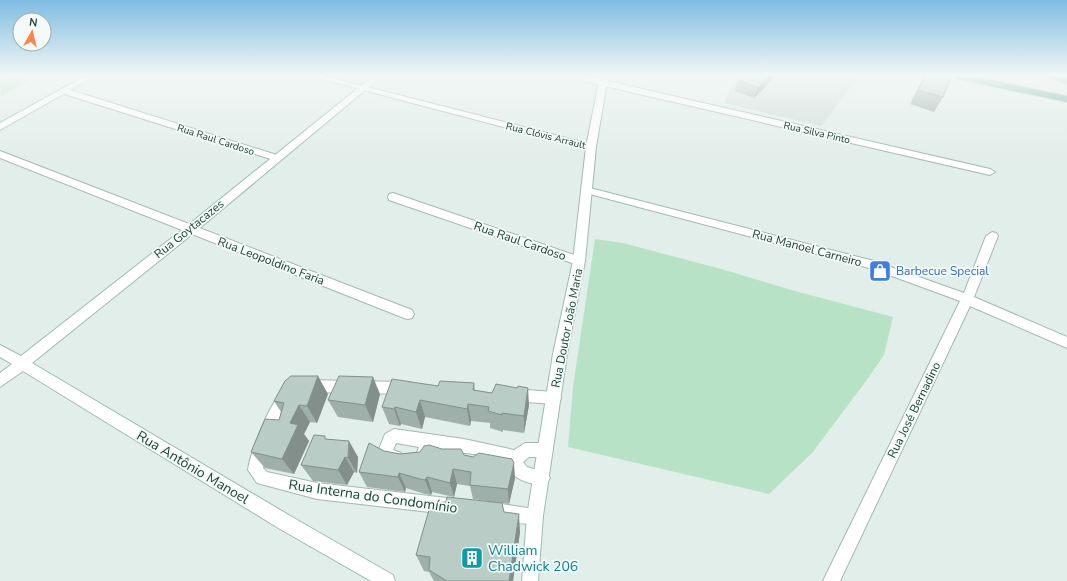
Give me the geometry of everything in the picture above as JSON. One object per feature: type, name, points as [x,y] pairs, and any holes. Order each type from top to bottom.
[{"type":"street","points":[[0,127],[42,103]]},
{"type":"street","name":"Rua Raul Cardoso","points":[[103,103],[277,158]]},
{"type":"street","name":"Rua Goytacazes","points":[[0,381],[191,229],[344,103]]},
{"type":"street","name":"Rua Clóvis Arrault","points":[[421,103],[591,147]]},
{"type":"street","name":"Rua Doutor João Maria","points":[[530,581],[535,516],[560,354],[579,261],[591,147],[599,103]]},
{"type":"street","name":"Rua Silva Pinto","points":[[704,103],[990,172]]},
{"type":"street","name":"Rua Leopoldino Faria","points":[[0,154],[408,314]]},
{"type":"street","name":"Rua Manoel Carneiro","points":[[586,190],[874,265],[916,278],[968,298],[1067,343]]},
{"type":"street","name":"Rua Raul Cardoso","points":[[393,197],[579,261]]},
{"type":"street","name":"Rua José Bernadino","points":[[831,581],[968,298],[992,236]]},
{"type":"street","name":"Rua Antônio Manoel","points":[[0,350],[286,523],[387,581]]},
{"type":"street","name":"Rua Interna do Condomínio","points":[[416,389],[352,386],[299,386],[294,388],[286,396],[260,449],[255,470],[262,478],[317,491],[465,508]]},
{"type":"street","points":[[499,394],[554,398]]},
{"type":"street","points":[[427,442],[464,446],[520,456],[525,450],[546,450]]},
{"type":"street","points":[[502,454],[507,460],[514,462],[522,474],[542,478]]},
{"type":"street","points":[[489,511],[535,516]]},
{"type":"shaded area","points":[[724,103],[839,103],[821,126]]},
{"type":"green space","points":[[595,239],[623,243],[893,317],[884,355],[812,453],[769,494],[568,447],[573,387]]},
{"type":"building","points":[[291,376],[318,376],[307,406],[299,405],[290,423],[298,425],[282,459],[251,452],[265,419],[279,420],[284,403],[274,401],[285,381]]},
{"type":"building","points":[[339,376],[373,377],[365,405],[328,400]]},
{"type":"building","points":[[392,379],[438,386],[440,381],[474,383],[473,390],[492,393],[496,384],[517,388],[518,386],[528,388],[524,416],[502,413],[502,415],[488,411],[489,407],[468,404],[467,409],[420,400],[416,412],[395,407],[394,409],[382,407]]},
{"type":"building","points":[[314,435],[325,436],[325,439],[349,441],[348,458],[345,457],[338,470],[301,465]]},
{"type":"building","points":[[369,443],[384,451],[400,454],[420,452],[424,446],[429,445],[442,449],[461,449],[464,455],[473,457],[479,453],[512,459],[514,463],[508,489],[470,485],[471,472],[453,469],[450,483],[427,477],[425,480],[399,473],[398,477],[359,472]]},
{"type":"building","name":"William Chadwick 206","points":[[447,497],[502,503],[504,512],[519,514],[509,581],[447,581],[429,570],[430,557],[416,555],[431,503],[446,502]]},
{"type":"place","name":"Barbecue Special","points":[[880,271]]},
{"type":"place","name":"William Chadwick 206","points":[[472,558]]}]
